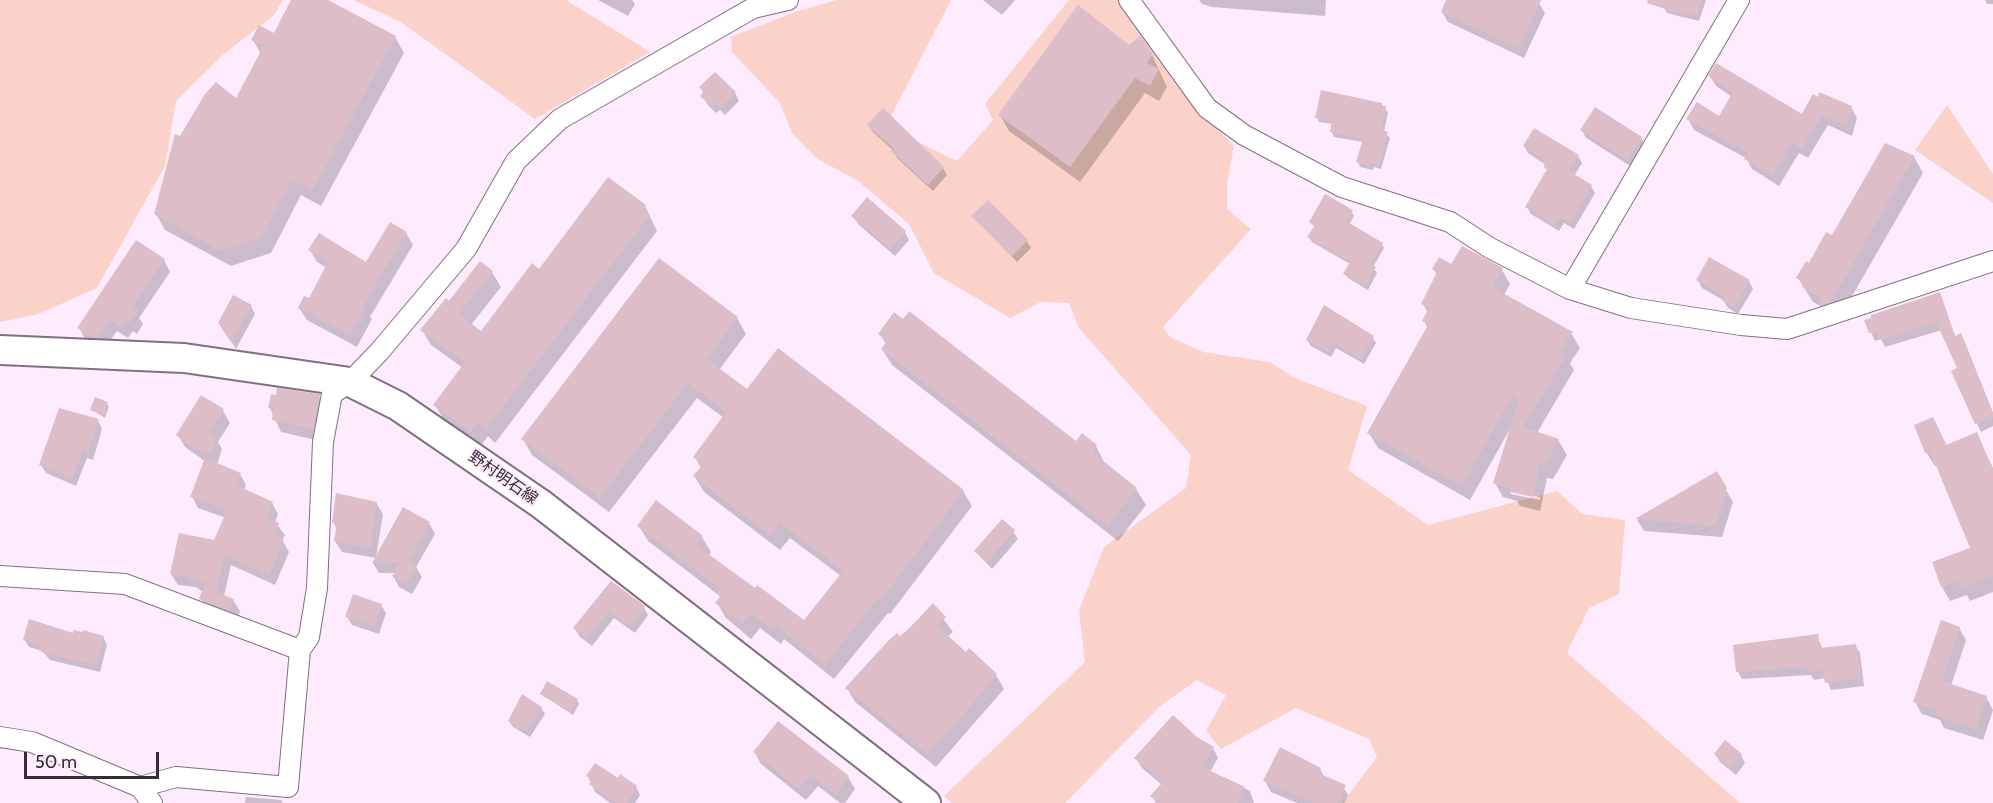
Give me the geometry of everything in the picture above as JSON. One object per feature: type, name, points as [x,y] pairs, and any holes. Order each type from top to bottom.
[{"type":"main road","name":"野村明石線","points":[[0,350],[184,358],[350,382],[398,406],[541,504],[926,803]]},
{"type":"street","points":[[0,737],[32,742],[146,795],[176,777],[288,787],[300,650],[309,637],[317,588],[323,442],[332,394],[350,382],[380,352],[466,249],[516,161],[560,118],[753,8],[788,0]]},
{"type":"street","points":[[1129,0],[1206,108],[1244,135],[1342,187],[1450,222],[1490,248],[1570,289],[1631,308],[1742,325],[1787,329],[1993,261]]},
{"type":"street","points":[[1570,289],[1738,0]]},
{"type":"street","points":[[0,576],[125,584],[300,650]]},
{"type":"shaded area","points":[[0,0],[283,0],[274,15],[224,54],[176,101],[165,166],[97,288],[39,314],[0,322]]},
{"type":"shaded area","points":[[353,0],[566,0],[650,52],[535,119],[401,22]]},
{"type":"shaded area","points":[[837,0],[951,0],[886,126],[957,161],[993,120],[985,104],[1069,0],[1121,0],[1191,102],[1234,146],[1227,184],[1227,209],[1251,229],[1163,327],[1170,337],[1203,352],[1270,362],[1293,377],[1367,406],[1348,470],[1428,525],[1557,491],[1582,514],[1625,520],[1619,594],[1589,608],[1567,653],[1740,803],[1342,803],[1377,757],[1369,739],[1296,708],[1221,749],[1206,731],[1226,695],[1197,680],[1160,706],[1065,803],[952,803],[944,796],[1085,662],[1079,610],[1104,547],[1186,488],[1191,455],[1079,328],[1069,303],[1041,302],[1010,318],[934,273],[909,224],[858,181],[816,158],[792,133],[780,103],[732,52],[731,37],[795,12]]},
{"type":"shaded area","points":[[1947,105],[1993,174],[1993,203],[1915,150]]},
{"type":"building","points":[[291,0],[328,0],[396,36],[312,191],[292,180],[262,237],[221,251],[154,214],[175,134],[180,136],[205,94],[216,82],[236,98],[264,45],[251,40],[259,25],[274,33]]},
{"type":"building","points":[[1446,0],[1541,0],[1519,48],[1441,12]]},
{"type":"building","points":[[1648,0],[1702,0],[1696,16],[1688,14],[1687,16],[1647,3]]},
{"type":"building","points":[[1078,5],[1129,45],[1140,36],[1153,54],[1147,63],[1159,69],[1150,86],[1135,78],[1070,167],[998,115]]},
{"type":"building","points":[[1716,63],[1802,114],[1813,94],[1818,97],[1819,92],[1852,106],[1847,126],[1822,116],[1802,149],[1792,143],[1773,176],[1744,159],[1748,152],[1686,119],[1697,102],[1719,116],[1733,92],[1708,76]]},
{"type":"building","points":[[715,72],[736,92],[720,108],[715,103],[711,106],[700,96],[704,92],[699,87]]},
{"type":"building","points":[[1321,90],[1382,103],[1382,106],[1386,106],[1382,130],[1388,132],[1379,165],[1371,163],[1370,166],[1356,162],[1363,139],[1330,132],[1332,121],[1315,118]]},
{"type":"building","points":[[1595,107],[1642,137],[1627,160],[1580,130]]},
{"type":"building","points":[[883,108],[944,167],[928,185],[891,151],[894,149],[867,125]]},
{"type":"building","points":[[1534,128],[1579,155],[1569,171],[1592,185],[1570,223],[1560,217],[1555,225],[1525,207],[1547,169],[1544,168],[1545,161],[1523,146]]},
{"type":"building","points":[[1885,143],[1915,156],[1831,302],[1820,306],[1820,297],[1802,287],[1804,283],[1796,278],[1806,261],[1809,263],[1826,232],[1832,235]]},
{"type":"building","points":[[608,177],[646,205],[642,209],[650,215],[486,429],[478,422],[471,432],[433,405],[465,362],[420,330],[446,298],[449,301],[480,261],[493,271],[459,314],[481,331],[532,263],[539,269]]},
{"type":"building","points":[[1325,194],[1353,210],[1346,221],[1383,243],[1370,264],[1376,267],[1366,286],[1343,274],[1350,262],[1307,237],[1315,225],[1309,222]]},
{"type":"building","points":[[867,197],[906,231],[890,249],[851,216]]},
{"type":"building","points":[[988,200],[1028,240],[1012,256],[971,216]]},
{"type":"building","points":[[390,222],[407,232],[364,305],[366,306],[350,335],[298,308],[304,296],[309,298],[328,262],[308,250],[319,233],[366,262]]},
{"type":"building","points":[[136,240],[165,259],[132,308],[137,311],[130,323],[126,320],[121,327],[110,320],[97,338],[92,337],[77,328]]},
{"type":"building","points":[[1462,246],[1503,268],[1492,287],[1573,332],[1560,351],[1567,355],[1523,427],[1559,439],[1545,465],[1539,464],[1533,497],[1510,492],[1511,488],[1493,483],[1519,399],[1512,396],[1462,486],[1367,433],[1428,325],[1422,321],[1429,308],[1421,304],[1437,272],[1432,269],[1439,257],[1451,264]]},
{"type":"building","points":[[1709,257],[1750,280],[1734,307],[1722,300],[1724,296],[1696,280]]},
{"type":"building","points":[[659,258],[738,317],[707,359],[747,389],[778,348],[964,490],[881,600],[878,598],[825,665],[775,625],[772,629],[751,614],[742,624],[715,603],[721,595],[717,593],[720,589],[637,526],[656,500],[703,536],[696,545],[755,588],[757,585],[804,620],[843,571],[780,523],[771,536],[693,476],[703,464],[693,457],[726,412],[688,383],[600,498],[521,439]]},
{"type":"building","points":[[1940,292],[1955,336],[1961,333],[1993,413],[1993,417],[1975,424],[1951,371],[1957,368],[1936,322],[1879,340],[1876,331],[1869,333],[1864,320],[1871,318],[1871,315]]},
{"type":"building","points":[[233,295],[252,305],[231,342],[218,323]]},
{"type":"building","points":[[1324,305],[1374,336],[1361,359],[1333,343],[1328,352],[1306,340]]},
{"type":"building","points":[[909,311],[1076,441],[1082,433],[1097,445],[1092,452],[1137,488],[1108,526],[881,349],[887,341],[878,334],[894,312],[903,319]]},
{"type":"building","points":[[277,388],[320,394],[313,429],[272,420],[273,409],[268,408],[271,394],[276,395]]},
{"type":"building","points":[[201,395],[224,409],[209,434],[216,436],[210,454],[193,448],[176,435]]},
{"type":"building","points":[[95,397],[108,402],[104,415],[90,410]]},
{"type":"building","points":[[59,408],[99,419],[88,453],[83,451],[72,479],[39,465]]},
{"type":"building","points":[[1933,417],[1946,445],[1977,432],[1993,470],[1993,575],[1961,588],[1958,581],[1941,587],[1932,562],[1970,548],[1930,451],[1925,453],[1914,425]]},
{"type":"building","points":[[205,458],[241,473],[236,485],[273,502],[266,517],[279,523],[274,535],[284,540],[269,575],[225,555],[216,592],[234,599],[230,611],[199,599],[205,583],[189,579],[190,577],[170,574],[179,533],[214,540],[227,510],[190,497]]},
{"type":"building","points":[[1717,471],[1727,488],[1715,526],[1635,519]]},
{"type":"building","points":[[336,493],[377,502],[370,548],[334,541],[337,523],[332,523]]},
{"type":"building","points":[[403,507],[430,522],[409,561],[417,566],[406,585],[392,576],[400,563],[372,563]]},
{"type":"building","points":[[1002,519],[1015,530],[987,562],[974,551]]},
{"type":"building","points":[[611,581],[645,606],[630,626],[609,611],[587,639],[573,628]]},
{"type":"building","points":[[353,594],[382,604],[375,626],[345,617]]},
{"type":"building","points":[[933,603],[946,617],[937,626],[966,652],[969,648],[997,674],[950,731],[927,754],[845,688],[888,641],[897,633],[900,636],[906,632]]},
{"type":"building","points":[[29,619],[73,633],[73,630],[83,632],[83,630],[104,636],[96,665],[44,653],[39,650],[40,645],[23,640]]},
{"type":"building","points":[[1941,620],[1960,627],[1942,681],[1987,696],[1976,729],[1935,715],[1937,710],[1913,702]]},
{"type":"building","points":[[1818,634],[1820,648],[1856,644],[1861,678],[1825,683],[1823,670],[1808,672],[1807,667],[1736,672],[1733,645]]},
{"type":"building","points":[[547,681],[578,699],[570,712],[540,694]]},
{"type":"building","points":[[522,694],[542,707],[526,732],[508,721]]},
{"type":"building","points":[[1173,715],[1197,737],[1214,747],[1202,767],[1245,787],[1237,803],[1158,803],[1150,796],[1163,782],[1134,758]]},
{"type":"building","points":[[778,721],[849,776],[836,794],[810,775],[799,789],[753,752]]},
{"type":"building","points":[[1725,740],[1742,754],[1731,768],[1714,754]]},
{"type":"building","points":[[1280,747],[1321,768],[1318,773],[1346,785],[1338,803],[1314,803],[1263,781]]},
{"type":"building","points":[[595,763],[618,778],[620,774],[637,786],[627,803],[615,803],[589,784],[592,780],[586,776]]}]
